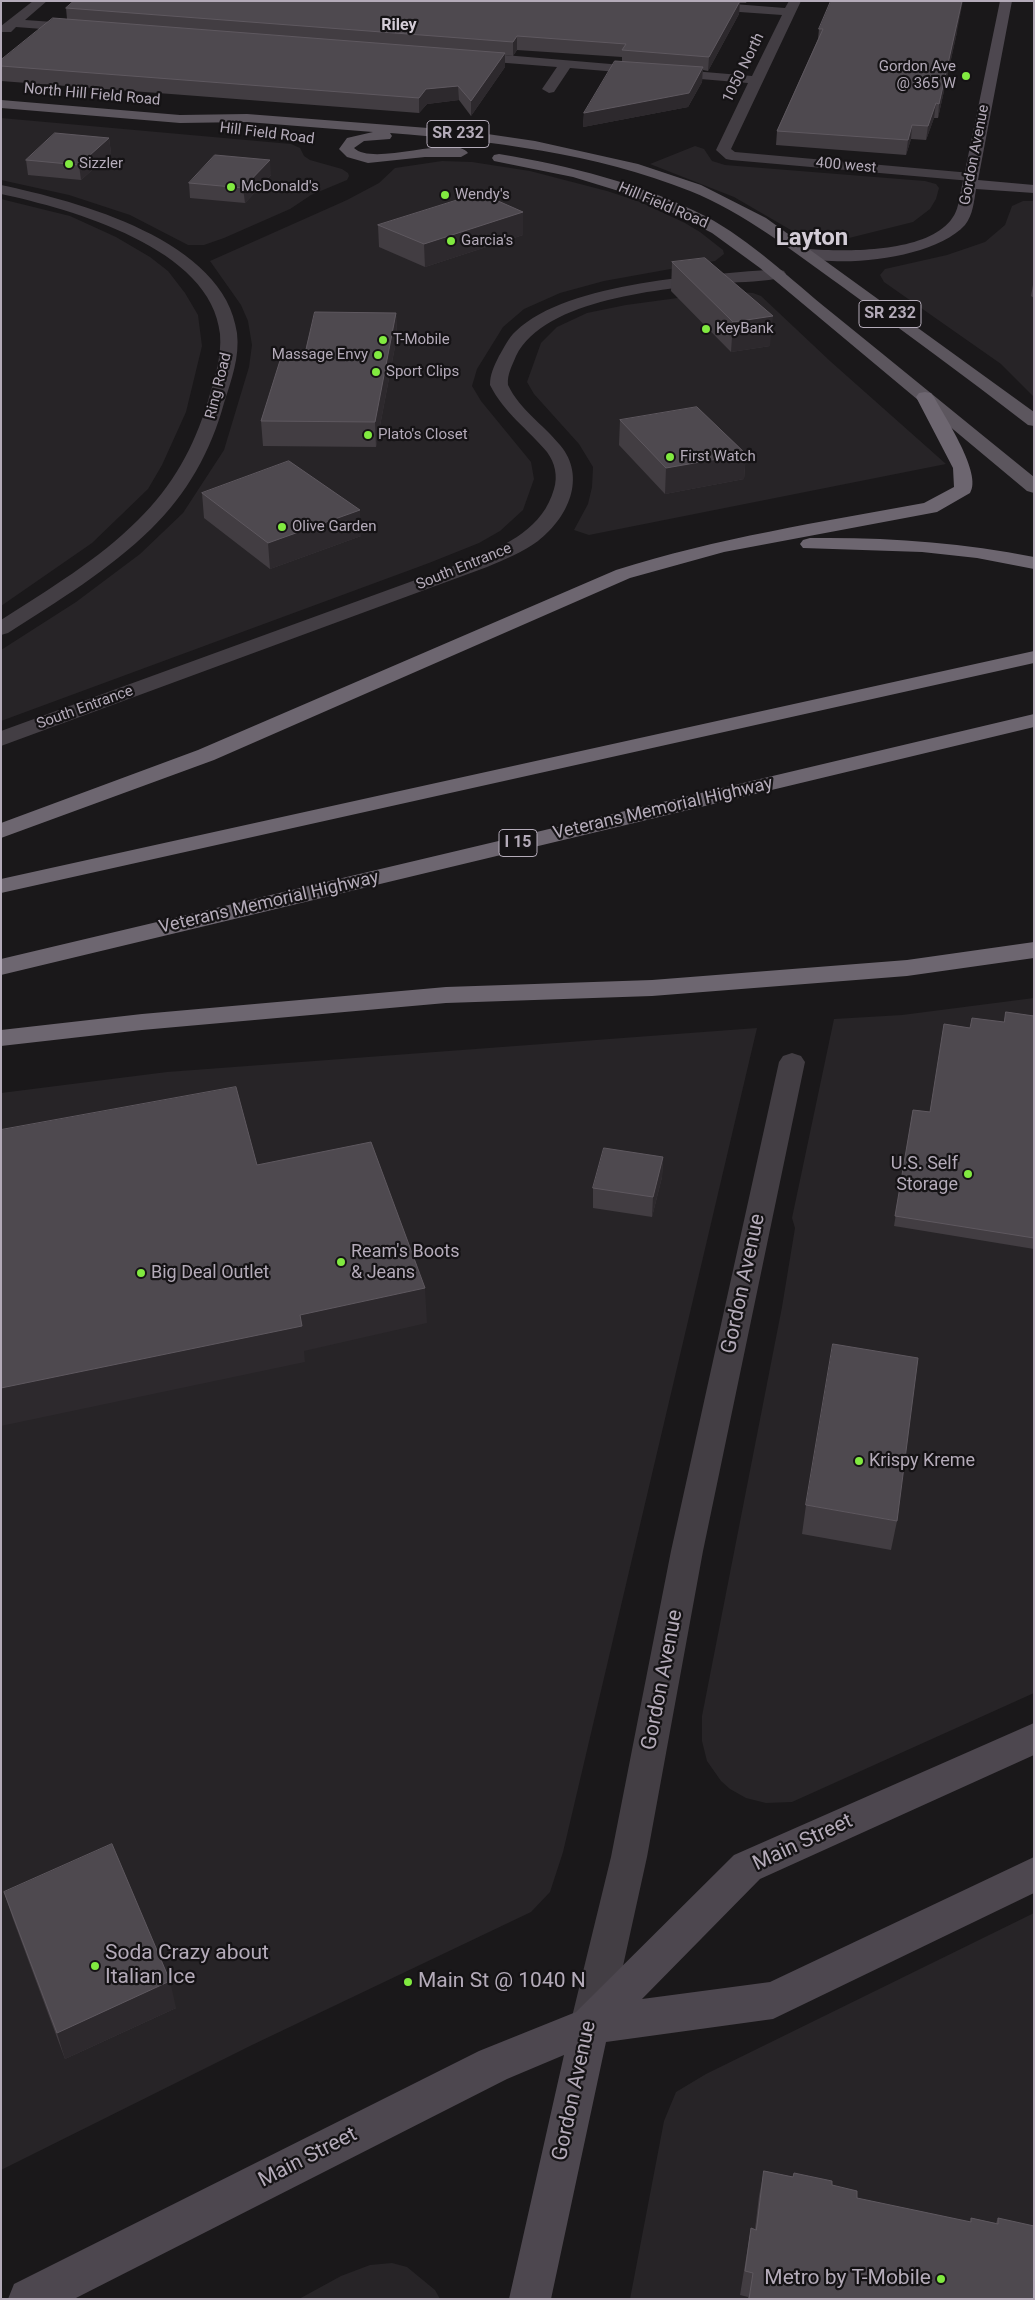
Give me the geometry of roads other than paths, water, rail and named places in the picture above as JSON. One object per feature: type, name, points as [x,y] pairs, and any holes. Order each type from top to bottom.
[{"type":"highway","points":[[1,831],[206,755],[623,574],[674,558],[724,546],[930,508],[963,489],[962,468],[925,396]]},
{"type":"highway","points":[[724,546],[879,542],[954,548],[1034,563]]},
{"type":"highway","points":[[1,886],[1034,657]]},
{"type":"highway","name":"Veterans Memorial Highway","points":[[1,967],[1034,720]]},
{"type":"highway","points":[[1,1038],[142,1022],[446,995],[652,988],[907,968],[1030,950]]},
{"type":"main road","name":"Gordon Avenue","points":[[814,254],[852,256],[909,247],[938,237],[952,228],[962,218],[1006,1]]},
{"type":"main road","name":"North Hill Field Road","points":[[1,104],[180,119]]},
{"type":"main road","name":"Hill Field Road","points":[[180,119],[247,118],[484,137],[584,154],[696,188],[738,208],[814,254],[1034,421]]},
{"type":"main road","name":"Hill Field Road","points":[[180,119],[233,132]]},
{"type":"main road","points":[[350,143],[364,138],[382,136],[473,144],[534,153],[665,178]]},
{"type":"main road","name":"Hill Field Road","points":[[330,141],[473,154],[559,169],[622,187],[676,208],[714,227],[778,274],[1034,487]]},
{"type":"main road","points":[[970,180],[1034,189]]},
{"type":"main road","points":[[622,187],[676,196],[727,219],[775,248],[814,254]]},
{"type":"main road","points":[[778,274],[811,280],[833,287],[898,336],[971,373]]},
{"type":"main road","name":"Main Street","points":[[590,2025],[748,1867],[1034,1738]]},
{"type":"main road","name":"Main Street","points":[[30,2299],[493,2065],[590,2025],[773,2000],[1034,1874]]},
{"type":"main road","name":"Gordon Avenue","points":[[530,2299],[590,2025]]},
{"type":"street","points":[[1,33],[41,1]]},
{"type":"street","points":[[641,1],[793,6]]},
{"type":"street","name":"1050 North","points":[[723,150],[793,6]]},
{"type":"street","points":[[13,23],[95,29]]},
{"type":"street","points":[[458,56],[756,80]]},
{"type":"street","points":[[549,89],[566,64]]},
{"type":"street","name":"400 west","points":[[723,150],[731,156],[970,180]]},
{"type":"street","name":"Ring Road","points":[[1,189],[58,202],[106,217],[141,234],[168,251],[193,271],[216,299],[227,325],[229,342],[224,377],[207,432],[190,468],[163,505],[138,531],[96,566],[1,629]]},
{"type":"street","name":"South Entrance","points":[[1,739],[480,562],[518,545],[541,530],[554,514],[566,477],[558,455],[516,409],[499,384],[503,366],[522,334],[551,316],[576,304],[602,296],[708,281],[778,274]]},
{"type":"street","name":"Gordon Avenue","points":[[590,2025],[629,1857],[688,1551],[792,1062]]},
{"type":"place","name":"Gordon Ave @ 365 W","points":[[966,76]]},
{"type":"place","name":"Sizzler","points":[[69,164]]},
{"type":"place","name":"McDonald's","points":[[231,187]]},
{"type":"place","name":"Wendy's","points":[[445,195]]},
{"type":"place","name":"Garcia's","points":[[451,241]]},
{"type":"place","name":"KeyBank","points":[[706,329]]},
{"type":"place","name":"T-Mobile","points":[[383,340]]},
{"type":"place","name":"Massage Envy","points":[[378,355]]},
{"type":"place","name":"Sport Clips","points":[[376,372]]},
{"type":"place","name":"Plato's Closet","points":[[368,435]]},
{"type":"place","name":"First Watch","points":[[670,457]]},
{"type":"place","name":"Olive Garden","points":[[282,527]]},
{"type":"place","name":"U.S. Self Storage","points":[[968,1174]]},
{"type":"place","name":"Ream's Boots & Jeans","points":[[341,1262]]},
{"type":"place","name":"Big Deal Outlet","points":[[141,1273]]},
{"type":"place","name":"Krispy Kreme","points":[[859,1461]]},
{"type":"place","name":"Soda Crazy about Italian Ice","points":[[95,1966]]},
{"type":"place","name":"Main St @ 1040 N","points":[[408,1982]]},
{"type":"place","name":"Metro by T-Mobile","points":[[941,2279]]},
{"type":"district","name":"Riley","points":[[399,26]]},
{"type":"district","name":"Layton","points":[[812,239]]}]
